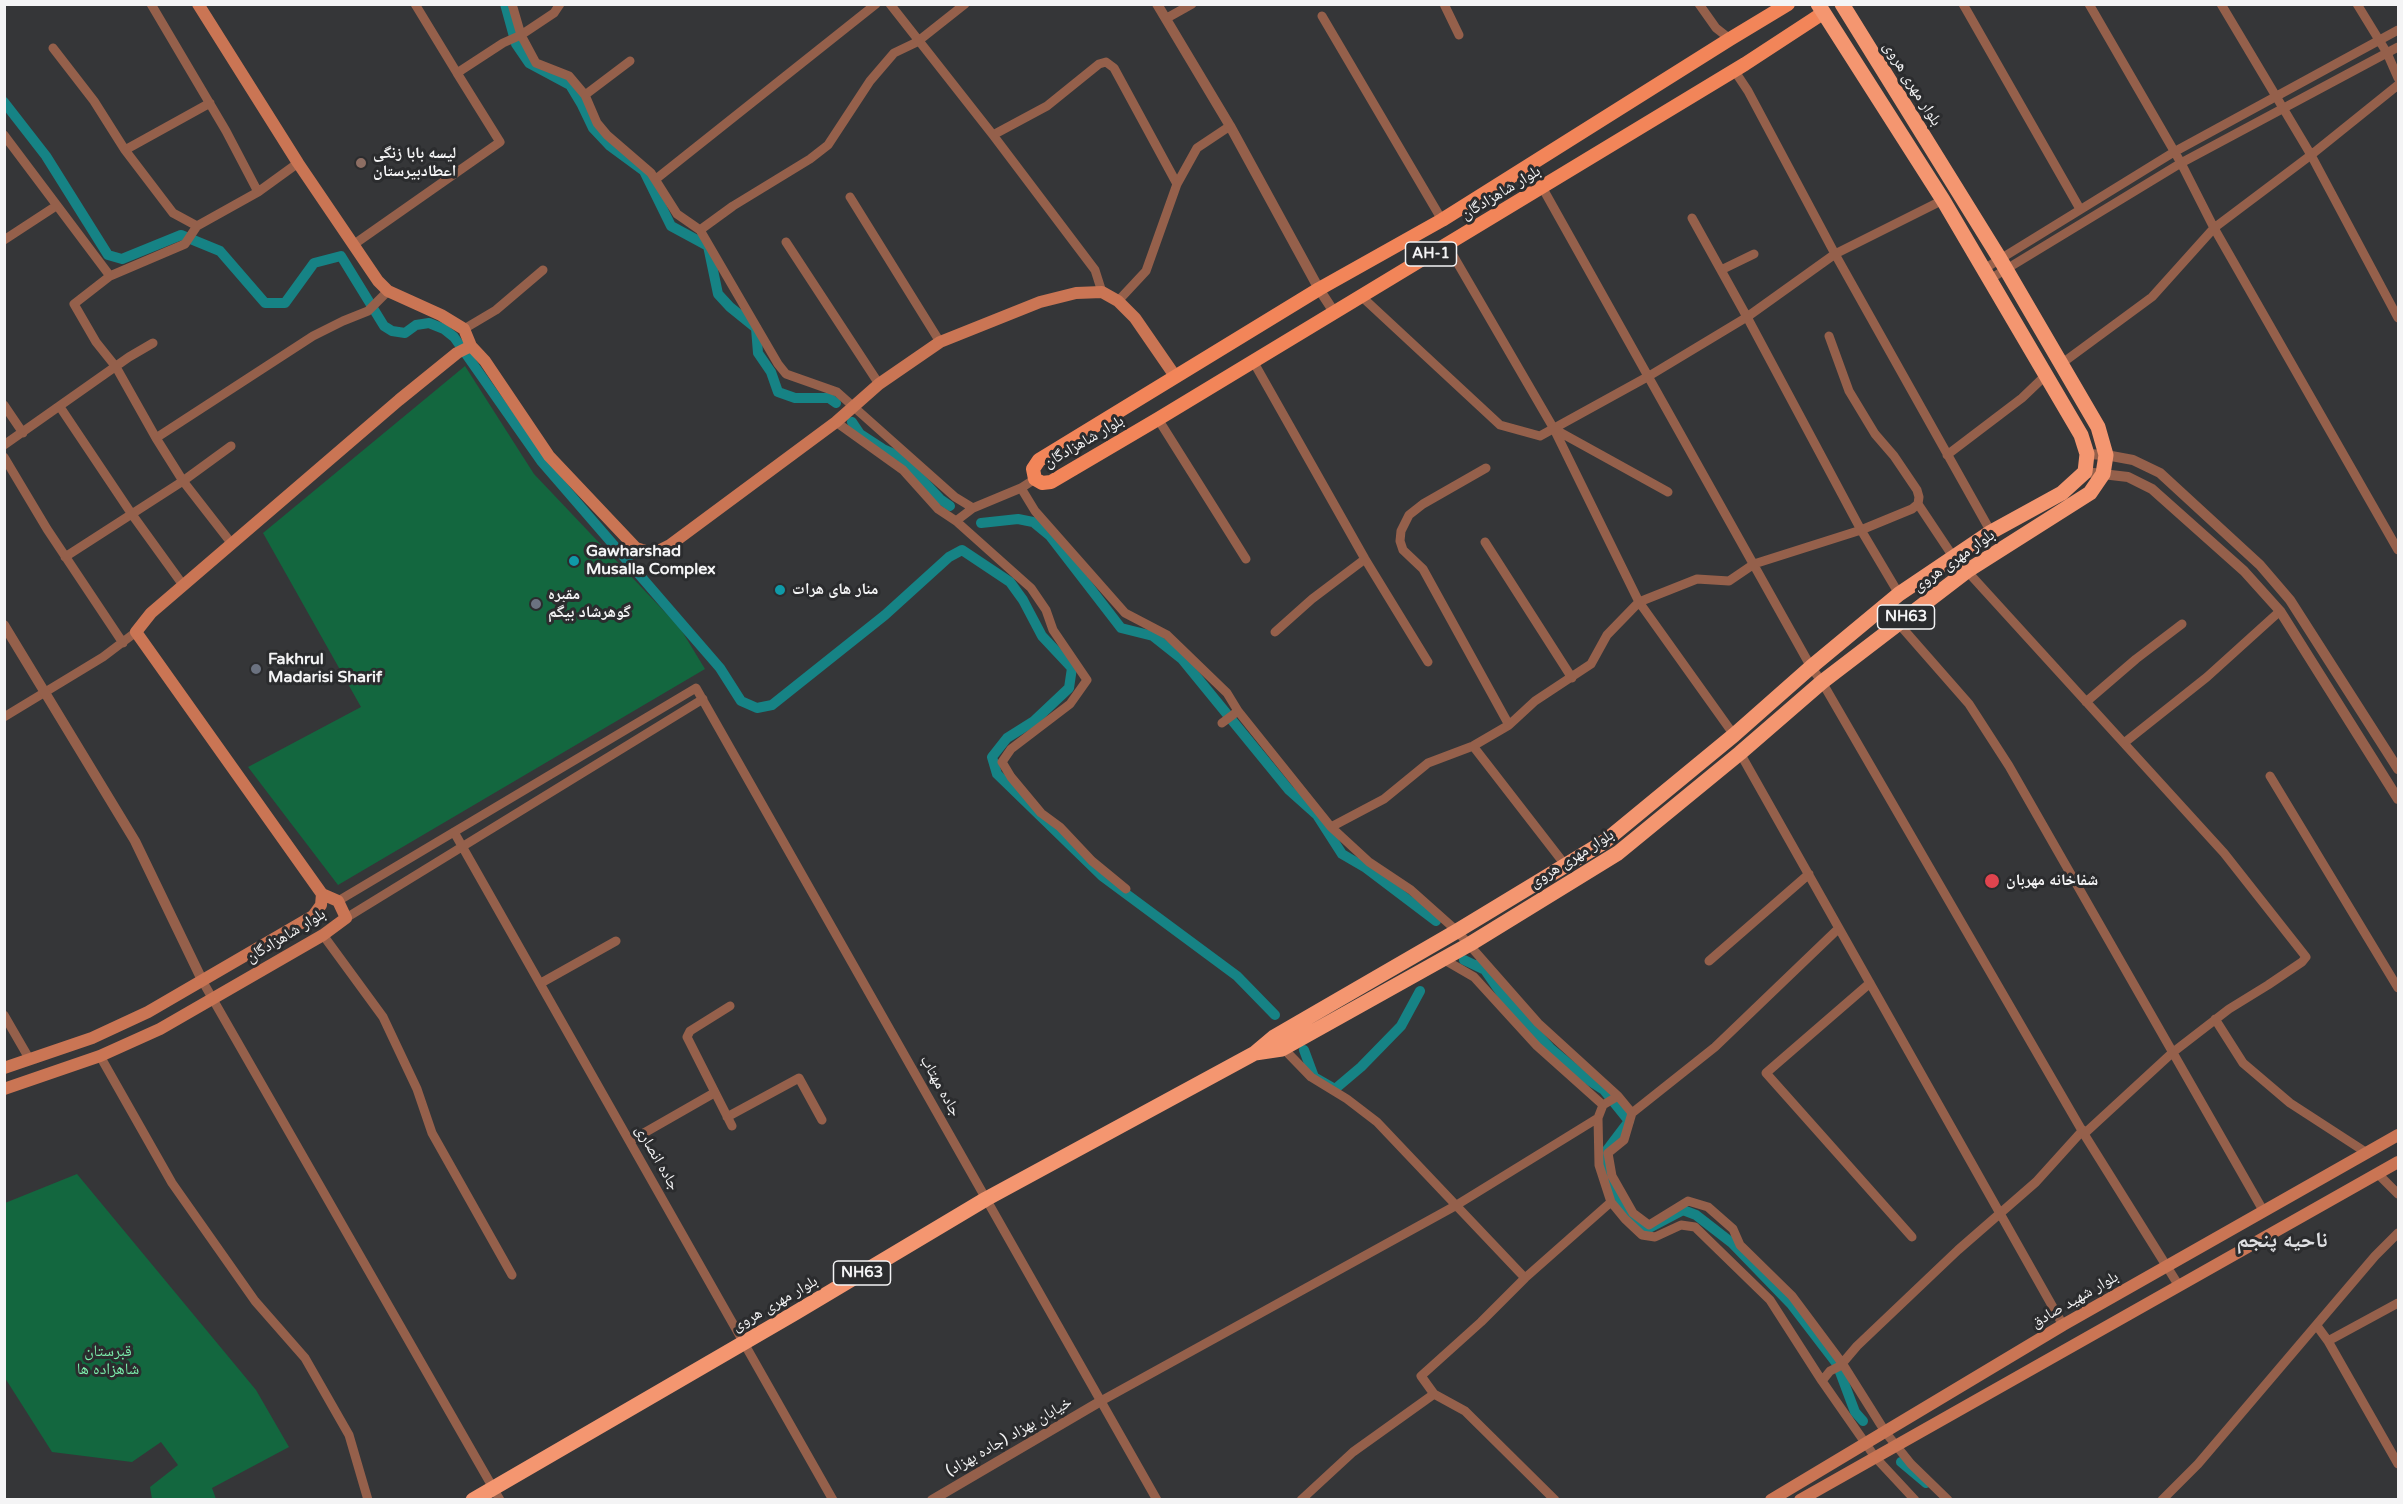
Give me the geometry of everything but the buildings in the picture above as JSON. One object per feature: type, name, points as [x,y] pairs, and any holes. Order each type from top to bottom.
[{"type":"highway","points":[[1837,4],[1820,9],[1943,200],[2081,435],[2087,454],[2085,472]]},
{"type":"highway","name":"بلوار مهری هروی","points":[[473,1500],[497,1494],[986,1199],[1255,1053],[1443,959],[1618,853],[1822,682],[1898,623],[1967,571],[2090,493],[2103,474],[2106,455],[2098,428],[2003,264],[1842,4]]},
{"type":"highway","name":"بلوار مهری هروی","points":[[1278,1043],[1604,842],[1899,594],[1991,532],[2062,493],[2085,472]]},
{"type":"main road","points":[[198,4],[298,163],[387,291],[441,315],[464,329],[471,346],[485,361],[549,456],[636,548],[656,552],[670,545],[836,422],[879,384],[940,342],[1040,302],[1076,292],[1102,292],[1118,301],[1135,318],[1175,375]]},
{"type":"main road","name":"بلوار شاهزادگان","points":[[1788,4],[1442,220],[1319,289],[1039,460],[1033,469],[1035,478],[1042,483],[1051,482],[1158,419],[1734,70],[1820,9]]},
{"type":"main road","points":[[322,894],[136,632],[151,613],[399,400],[457,353],[471,346]]},
{"type":"main road","name":"بلوار شاهزادگان","points":[[4,1068],[120,1025],[203,982],[313,916],[321,905],[322,894],[338,901],[346,918],[323,935],[160,1029],[100,1056],[4,1089]]},
{"type":"main road","name":"بلوار شهید صادق","points":[[1771,1500],[2063,1325],[2398,1135]]},
{"type":"main road","points":[[1800,1500],[2398,1162]]},
{"type":"street","points":[[152,4],[210,103],[258,192]]},
{"type":"street","points":[[353,245],[500,142],[415,4]]},
{"type":"street","points":[[512,4],[521,35],[536,63],[569,76],[585,95],[597,123],[607,135],[656,180],[677,214],[700,230],[786,374],[837,392],[956,497],[973,508]]},
{"type":"street","points":[[457,73],[554,13],[560,4]]},
{"type":"street","points":[[656,180],[876,4]]},
{"type":"street","points":[[890,4],[917,42],[993,135],[1095,270],[1102,292]]},
{"type":"street","points":[[700,230],[828,145],[870,81],[894,53],[917,42],[965,4]]},
{"type":"street","points":[[1157,4],[1230,126],[1319,289],[1334,312]]},
{"type":"street","points":[[1167,18],[1192,4]]},
{"type":"street","points":[[1444,4],[1459,35]]},
{"type":"street","points":[[1699,4],[1716,28],[1730,39]]},
{"type":"street","points":[[1963,4],[2080,208]]},
{"type":"street","points":[[2089,4],[2398,550]]},
{"type":"street","points":[[2222,4],[2311,155],[2398,318]]},
{"type":"street","points":[[2356,4],[2387,53],[2398,78]]},
{"type":"street","points":[[1322,16],[1442,220]]},
{"type":"street","points":[[2003,264],[2080,208],[2174,152],[2398,30]]},
{"type":"street","points":[[1987,274],[2181,163],[2398,47]]},
{"type":"street","points":[[54,48],[94,101],[125,150],[174,213],[196,226]]},
{"type":"street","points":[[585,95],[630,61]]},
{"type":"street","points":[[993,135],[1047,106],[1099,64],[1106,62],[1114,68],[1177,184]]},
{"type":"street","points":[[1734,70],[1753,100],[1835,254],[1991,532]]},
{"type":"street","points":[[2061,364],[2152,297],[2214,228],[2311,155],[2398,85]]},
{"type":"street","points":[[125,150],[210,103]]},
{"type":"street","points":[[1118,301],[1146,271],[1177,184],[1197,148],[1230,126]]},
{"type":"street","points":[[4,135],[110,276]]},
{"type":"street","points":[[232,544],[183,481],[116,367],[96,342],[74,304],[110,276],[185,244],[196,226],[258,192],[298,163]]},
{"type":"street","points":[[1542,187],[1811,667],[1822,682],[2083,1132],[2179,1286]]},
{"type":"street","points":[[850,197],[940,342]]},
{"type":"street","points":[[1361,296],[1500,425],[1540,436],[1649,376],[1748,317],[1835,254],[1943,200]]},
{"type":"street","points":[[4,240],[56,207]]},
{"type":"street","points":[[1692,218],[1899,594]]},
{"type":"street","points":[[786,242],[879,384]]},
{"type":"street","points":[[1447,245],[1554,429],[1639,602],[1734,735]]},
{"type":"street","points":[[1721,270],[1754,254]]},
{"type":"street","points":[[464,329],[496,310],[543,270]]},
{"type":"street","points":[[156,438],[313,336],[368,312],[387,291]]},
{"type":"street","points":[[1331,826],[1384,799],[1428,763],[1473,746],[1509,725],[1535,701],[1592,664],[1607,635],[1639,602],[1697,579],[1729,581],[1754,564],[1862,530],[1912,509],[1920,497],[1917,490],[1894,456],[1875,434],[1849,391],[1828,336]]},
{"type":"street","points":[[4,445],[153,343]]},
{"type":"street","points":[[1254,361],[1365,559],[1428,662]]},
{"type":"street","points":[[1947,455],[2022,398],[2046,375]]},
{"type":"street","points":[[4,405],[23,433]]},
{"type":"street","points":[[60,407],[131,513],[183,585]]},
{"type":"street","points":[[1158,419],[1246,559]]},
{"type":"street","points":[[836,422],[903,470],[938,509],[956,521],[1031,588],[1046,610],[1053,630],[1088,680],[1070,704],[1011,749],[1002,762],[1011,777],[1041,813],[1060,827],[1092,861],[1125,889]]},
{"type":"street","points":[[1554,429],[1668,492]]},
{"type":"street","points":[[65,557],[183,481],[231,446]]},
{"type":"street","points":[[2087,454],[2133,460],[2160,473],[2260,565],[2290,600],[2398,770]]},
{"type":"street","points":[[4,457],[65,557],[123,643]]},
{"type":"street","points":[[1486,468],[1423,504],[1409,515],[1401,531],[1400,541],[1403,549],[1422,569],[1509,725]]},
{"type":"street","points":[[2085,472],[2128,477],[2152,489],[2244,571],[2280,610],[2398,799]]},
{"type":"street","points":[[956,521],[973,508],[1022,488],[1035,478]]},
{"type":"street","points":[[1022,488],[1035,511],[1125,613],[1167,634],[1227,693],[1238,711],[1331,826],[1369,862],[1411,890],[1457,931],[1538,1023],[1618,1096],[1632,1113]]},
{"type":"street","points":[[1917,504],[1954,558]]},
{"type":"street","points":[[1485,542],[1572,678]]},
{"type":"street","points":[[1275,632],[1312,599],[1365,559]]},
{"type":"street","points":[[1822,1381],[1882,1321],[2036,1182],[2083,1132],[2172,1053],[2215,1019],[2302,962],[2306,957],[2224,853],[1967,571]]},
{"type":"street","points":[[2124,743],[2207,677],[2280,610]]},
{"type":"street","points":[[1898,623],[1969,704],[2009,766],[2264,1212]]},
{"type":"street","points":[[2086,702],[2136,659],[2182,624]]},
{"type":"street","points":[[4,625],[135,842],[203,982],[497,1494]]},
{"type":"street","points":[[4,717],[47,693],[136,632]]},
{"type":"street","name":"جاده مهتاب","points":[[454,832],[696,688],[1157,1500]]},
{"type":"street","points":[[346,918],[703,699]]},
{"type":"street","points":[[1222,723],[1238,711]]},
{"type":"street","points":[[1473,746],[1566,866]]},
{"type":"street","points":[[1740,753],[2063,1325]]},
{"type":"street","points":[[2270,776],[2398,988]]},
{"type":"street","points":[[338,901],[454,832]]},
{"type":"street","name":"جاده انصاری","points":[[454,832],[832,1500]]},
{"type":"street","points":[[1709,961],[1809,874]]},
{"type":"street","points":[[1839,928],[1715,1047],[1632,1113],[1624,1140],[1608,1153],[1612,1176],[1634,1213],[1649,1225],[1688,1201],[1708,1207],[1733,1229],[1740,1245],[1792,1296],[1896,1446],[1948,1500]]},
{"type":"street","points":[[323,935],[383,1017],[417,1089],[432,1132],[512,1275]]},
{"type":"street","points":[[541,983],[616,941]]},
{"type":"street","points":[[1443,959],[1474,978],[1537,1046],[1603,1105]]},
{"type":"street","points":[[1870,983],[1766,1073],[1912,1237]]},
{"type":"street","points":[[730,1006],[690,1031],[687,1038],[729,1122],[799,1078],[822,1120]]},
{"type":"street","points":[[4,1015],[30,1060]]},
{"type":"street","points":[[2215,1019],[2243,1063],[2290,1103],[2367,1154]]},
{"type":"street","points":[[1278,1043],[1311,1077],[1347,1099],[1377,1122],[1525,1278]]},
{"type":"street","points":[[100,1056],[172,1183],[255,1301],[305,1358],[349,1435],[368,1500]]},
{"type":"street","points":[[630,1141],[714,1093]]},
{"type":"street","points":[[1618,1096],[1603,1105],[1598,1118],[1599,1165],[1611,1202],[1641,1235],[1655,1237],[1681,1225],[1695,1227],[1770,1300],[1822,1381],[1875,1457],[1915,1500]]},
{"type":"street","points":[[1101,1401],[1455,1206],[1598,1118]]},
{"type":"street","points":[[2378,1174],[2398,1194]]},
{"type":"street","points":[[1555,1500],[1465,1411],[1434,1395],[1421,1376],[1481,1322],[1525,1278],[1611,1202]]},
{"type":"street","points":[[2162,1500],[2198,1464],[2375,1256],[2398,1233]]},
{"type":"street","points":[[2328,1341],[2398,1303]]},
{"type":"street","points":[[2317,1326],[2328,1341],[2398,1464]]},
{"type":"street","points":[[1301,1500],[1353,1452],[1434,1395]]},
{"type":"street","name":"خیابان بهزاد (جاده بهزاد)","points":[[932,1500],[1101,1401]]},
{"type":"green space","points":[[465,366],[534,474],[680,628],[705,669],[338,885],[248,767],[361,707],[263,533]]},
{"type":"green space","name":"قبرستان شاهزاده ها","points":[[77,1174],[256,1390],[289,1447],[212,1488],[216,1499],[152,1499],[150,1487],[178,1465],[161,1442],[132,1462],[52,1452],[5,1378],[5,1203]]},
{"type":"waterway","points":[[505,4],[516,44],[529,63],[570,85],[593,128],[610,146],[644,171],[671,226],[708,246],[718,294],[756,328],[758,353],[771,372],[778,392],[795,398],[829,398],[836,403]]},
{"type":"waterway","points":[[4,102],[46,156],[108,255],[122,259],[181,235],[220,251],[265,303],[285,303],[314,263],[341,256],[384,326],[392,331],[405,333],[416,325],[429,323],[444,329],[454,337],[541,461],[720,668],[741,701],[757,708],[772,705],[885,615],[949,557],[962,550],[1010,582],[1023,600],[1042,636],[1072,668],[1069,688],[1034,721],[1007,738],[992,757],[997,774],[1102,876],[1237,976],[1275,1015]]},
{"type":"waterway","points":[[852,422],[860,434],[883,449],[901,457],[940,499],[950,506]]},
{"type":"waterway","points":[[981,523],[1018,519],[1033,522],[1050,536],[1121,628],[1153,636],[1182,659],[1289,790],[1317,815],[1342,854],[1366,868],[1436,921]]},
{"type":"waterway","points":[[1464,960],[1483,969]]},
{"type":"waterway","points":[[1480,963],[1505,999],[1550,1048],[1604,1090],[1629,1121],[1604,1154],[1607,1176],[1630,1217],[1647,1229],[1683,1210],[1696,1215],[1732,1243],[1791,1304],[1837,1364],[1855,1412],[1863,1421]]},
{"type":"waterway","points":[[1304,1050],[1314,1077],[1335,1089],[1361,1067],[1401,1026],[1420,991]]},
{"type":"waterway","points":[[1901,1462],[1926,1483]]},
{"type":"place","name":"لیسه بابا زنگی اعطادبیرستان","points":[[361,163]]},
{"type":"place","name":"Gawharshad Musalla Complex","points":[[574,561]]},
{"type":"place","name":"منار های هرات","points":[[780,590]]},
{"type":"place","name":"مقبره گوهرشاد بیگم","points":[[536,604]]},
{"type":"place","name":"Fakhrul Madarisi Sharif","points":[[256,669]]},
{"type":"place","name":"شفاخانه مهربان","points":[[1992,881]]},
{"type":"district","name":"ناحیه پنجم","points":[[2282,1241]]}]
